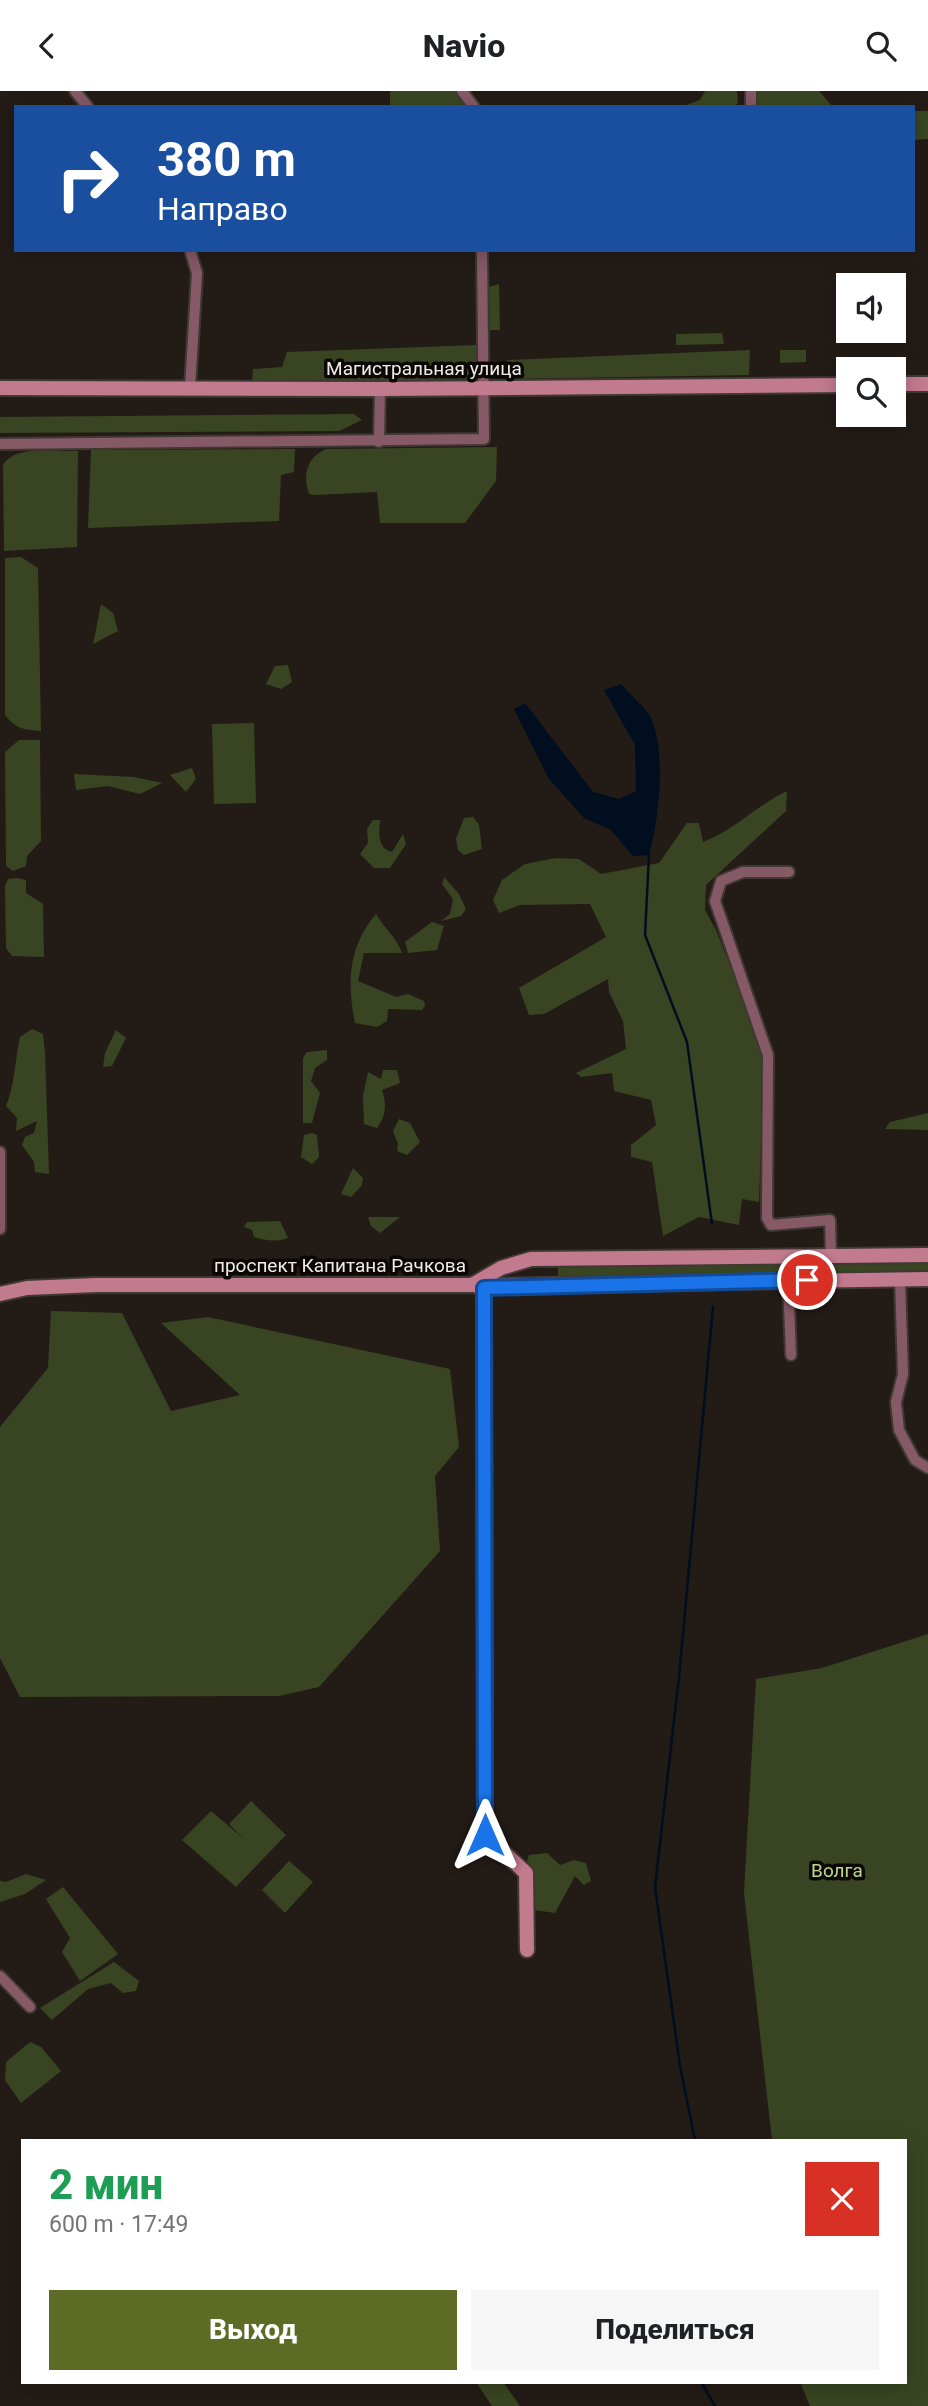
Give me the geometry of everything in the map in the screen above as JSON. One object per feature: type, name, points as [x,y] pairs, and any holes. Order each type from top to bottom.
[{"type":"street","points":[[75,91],[86,105]]},
{"type":"street","points":[[190,387],[197,272],[191,252]]},
{"type":"street","points":[[0,444],[484,439],[482,252]]},
{"type":"street","points":[[906,384],[928,384]]},
{"type":"street","name":"Магистральная улица","points":[[0,388],[380,389],[836,385]]},
{"type":"street","points":[[379,442],[380,389]]},
{"type":"street","points":[[789,872],[743,872],[722,881],[715,901],[768,1055],[767,1218],[772,1225],[830,1220],[831,1255]]},
{"type":"street","points":[[0,1152],[0,1229]]},
{"type":"street","name":"проспект Капитана Рачкова","points":[[0,1294],[27,1288],[96,1285],[478,1287],[501,1268],[531,1259],[928,1255]]},
{"type":"street","points":[[531,1259],[529,1271],[534,1285]]},
{"type":"street","points":[[527,1950],[526,1873],[485,1835],[478,1287],[928,1279]]},
{"type":"street","points":[[788,1280],[791,1355]]},
{"type":"street","points":[[900,1280],[903,1374],[896,1402],[899,1430],[915,1460],[928,1468]]},
{"type":"street","points":[[0,1976],[30,2007]]},
{"type":"green space","points":[[390,91],[458,91],[468,105],[390,105]]},
{"type":"green space","points":[[705,91],[737,91],[738,103],[686,105],[700,100]]},
{"type":"green space","points":[[758,91],[819,91],[831,105],[758,105]]},
{"type":"green space","points":[[915,111],[928,111],[928,139],[915,140]]},
{"type":"green space","points":[[499,284],[500,330],[490,330],[489,287]]},
{"type":"green space","points":[[722,333],[724,344],[676,345],[676,334]]},
{"type":"green space","points":[[477,345],[478,365],[468,379],[271,384],[252,381],[253,369],[282,367],[287,352]]},
{"type":"green space","points":[[750,350],[749,375],[507,379],[507,360]]},
{"type":"green space","points":[[780,350],[806,350],[806,362],[780,363]]},
{"type":"green space","points":[[354,414],[362,420],[339,431],[0,433],[0,417]]},
{"type":"green space","points":[[497,447],[496,481],[465,523],[380,523],[377,492],[315,495],[309,494],[307,487],[306,474],[310,462],[326,449]]},
{"type":"green space","points":[[295,449],[294,472],[281,475],[279,521],[88,528],[91,450]]},
{"type":"green space","points":[[78,451],[77,547],[4,551],[3,465],[9,458],[27,452]]},
{"type":"green space","points":[[21,557],[38,568],[41,731],[21,728],[5,715],[5,558]]},
{"type":"green space","points":[[101,604],[113,613],[118,631],[93,644]]},
{"type":"green space","points":[[288,665],[292,682],[281,689],[266,684],[275,666]]},
{"type":"green space","points":[[254,723],[256,803],[214,804],[212,724]]},
{"type":"green space","points":[[19,740],[40,740],[41,841],[27,856],[26,866],[13,871],[6,866],[5,752]]},
{"type":"green space","points":[[192,768],[196,779],[186,792],[170,775]]},
{"type":"green space","points":[[74,774],[134,777],[162,783],[140,794],[108,786],[76,790]]},
{"type":"green space","points":[[787,791],[786,811],[706,885],[705,910],[716,930],[764,1051],[759,1202],[742,1199],[739,1225],[699,1217],[663,1236],[652,1162],[631,1157],[631,1145],[656,1125],[651,1100],[614,1091],[612,1073],[581,1077],[576,1073],[626,1049],[623,1021],[609,992],[608,979],[544,1014],[529,1015],[519,988],[606,937],[590,904],[520,905],[499,913],[493,900],[502,880],[525,864],[556,858],[579,859],[601,874],[659,863],[687,823],[699,823],[703,842]]},
{"type":"green space","points":[[473,817],[479,825],[482,849],[464,855],[458,850],[456,839],[464,818]]},
{"type":"green space","points":[[373,820],[380,820],[381,844],[387,850],[392,852],[403,834],[406,844],[390,868],[374,868],[360,854],[368,843],[367,829]]},
{"type":"green space","points":[[444,877],[459,894],[466,909],[461,916],[441,921],[450,914],[453,899],[442,884]]},
{"type":"green space","points":[[8,879],[26,880],[26,893],[43,904],[44,957],[12,956],[6,948],[5,886]]},
{"type":"green space","points":[[376,914],[402,953],[364,953],[358,981],[396,997],[408,994],[424,1001],[425,1006],[422,1010],[388,1009],[387,1021],[377,1027],[355,1023],[351,994],[355,952]]},
{"type":"green space","points":[[432,922],[444,926],[437,950],[408,953],[405,942]]},
{"type":"green space","points":[[32,1029],[43,1034],[49,1174],[35,1172],[34,1162],[22,1145],[25,1137],[34,1133],[37,1121],[16,1131],[17,1118],[6,1106],[20,1037]]},
{"type":"green space","points":[[116,1030],[126,1038],[112,1066],[103,1067],[105,1053]]},
{"type":"green space","points":[[327,1050],[327,1060],[315,1068],[311,1081],[320,1093],[312,1123],[303,1123],[303,1058],[307,1052]]},
{"type":"green space","points":[[383,1070],[397,1070],[400,1083],[382,1090],[385,1110],[377,1128],[364,1124],[363,1096],[368,1072],[381,1079]]},
{"type":"green space","points":[[928,1113],[928,1130],[885,1129],[890,1122]]},
{"type":"green space","points":[[399,1119],[410,1123],[420,1142],[407,1155],[397,1151],[398,1144],[393,1131]]},
{"type":"green space","points":[[304,1135],[317,1135],[319,1157],[312,1164],[301,1157]]},
{"type":"green space","points":[[353,1168],[363,1178],[362,1185],[351,1197],[341,1194]]},
{"type":"green space","points":[[368,1217],[400,1217],[380,1233],[371,1226]]},
{"type":"green space","points":[[280,1221],[288,1238],[267,1240],[254,1237],[252,1230],[244,1227],[247,1222]]},
{"type":"green space","points":[[928,1261],[928,1272],[812,1272],[812,1263]]},
{"type":"green space","points":[[802,1262],[801,1273],[558,1277],[558,1266]]},
{"type":"green space","points":[[51,1311],[122,1313],[171,1411],[240,1395],[161,1323],[208,1317],[450,1369],[459,1447],[435,1476],[440,1551],[319,1687],[279,1696],[20,1697],[0,1658],[0,1427],[48,1368]]},
{"type":"green space","name":"Волга","points":[[928,1634],[928,2406],[810,2406],[801,2384],[907,2384],[907,2139],[772,2139],[744,1893],[756,1679],[822,1668]]},
{"type":"green space","points":[[251,1801],[286,1835],[236,1887],[182,1840],[211,1811],[244,1839],[229,1824]]},
{"type":"green space","points":[[547,1853],[560,1865],[574,1860],[586,1863],[591,1881],[584,1885],[575,1876],[555,1913],[534,1910],[523,1887],[534,1879],[523,1875],[529,1855]]},
{"type":"green space","points":[[289,1861],[313,1882],[285,1913],[262,1890]]},
{"type":"green space","points":[[26,1874],[46,1880],[25,1894],[0,1902],[0,1881],[6,1882]]},
{"type":"green space","points":[[63,1887],[118,1954],[80,1981],[62,1952],[70,1938],[46,1899]]},
{"type":"green space","points":[[114,1962],[139,1981],[136,1991],[123,1993],[111,1983],[88,1989],[52,2020],[40,2008]]},
{"type":"green space","points":[[30,2042],[41,2047],[61,2071],[21,2103],[5,2080],[6,2062]]},
{"type":"green space","points":[[477,2384],[504,2384],[520,2406],[492,2406]]},
{"type":"water","points":[[621,684],[650,716],[658,747],[660,785],[656,824],[649,855],[633,856],[611,830],[584,818],[549,779],[514,709],[525,703],[593,792],[619,799],[636,791],[635,745],[604,690]]},
{"type":"waterway","points":[[649,855],[645,935],[687,1042],[712,1224]]},
{"type":"waterway","points":[[695,2139],[680,2066],[655,1887],[679,1677],[713,1307]]},
{"type":"waterway","points":[[702,2384],[715,2406]]},
{"type":"route","points":[[485,1835],[484,1288],[555,1284],[807,1280]]}]
